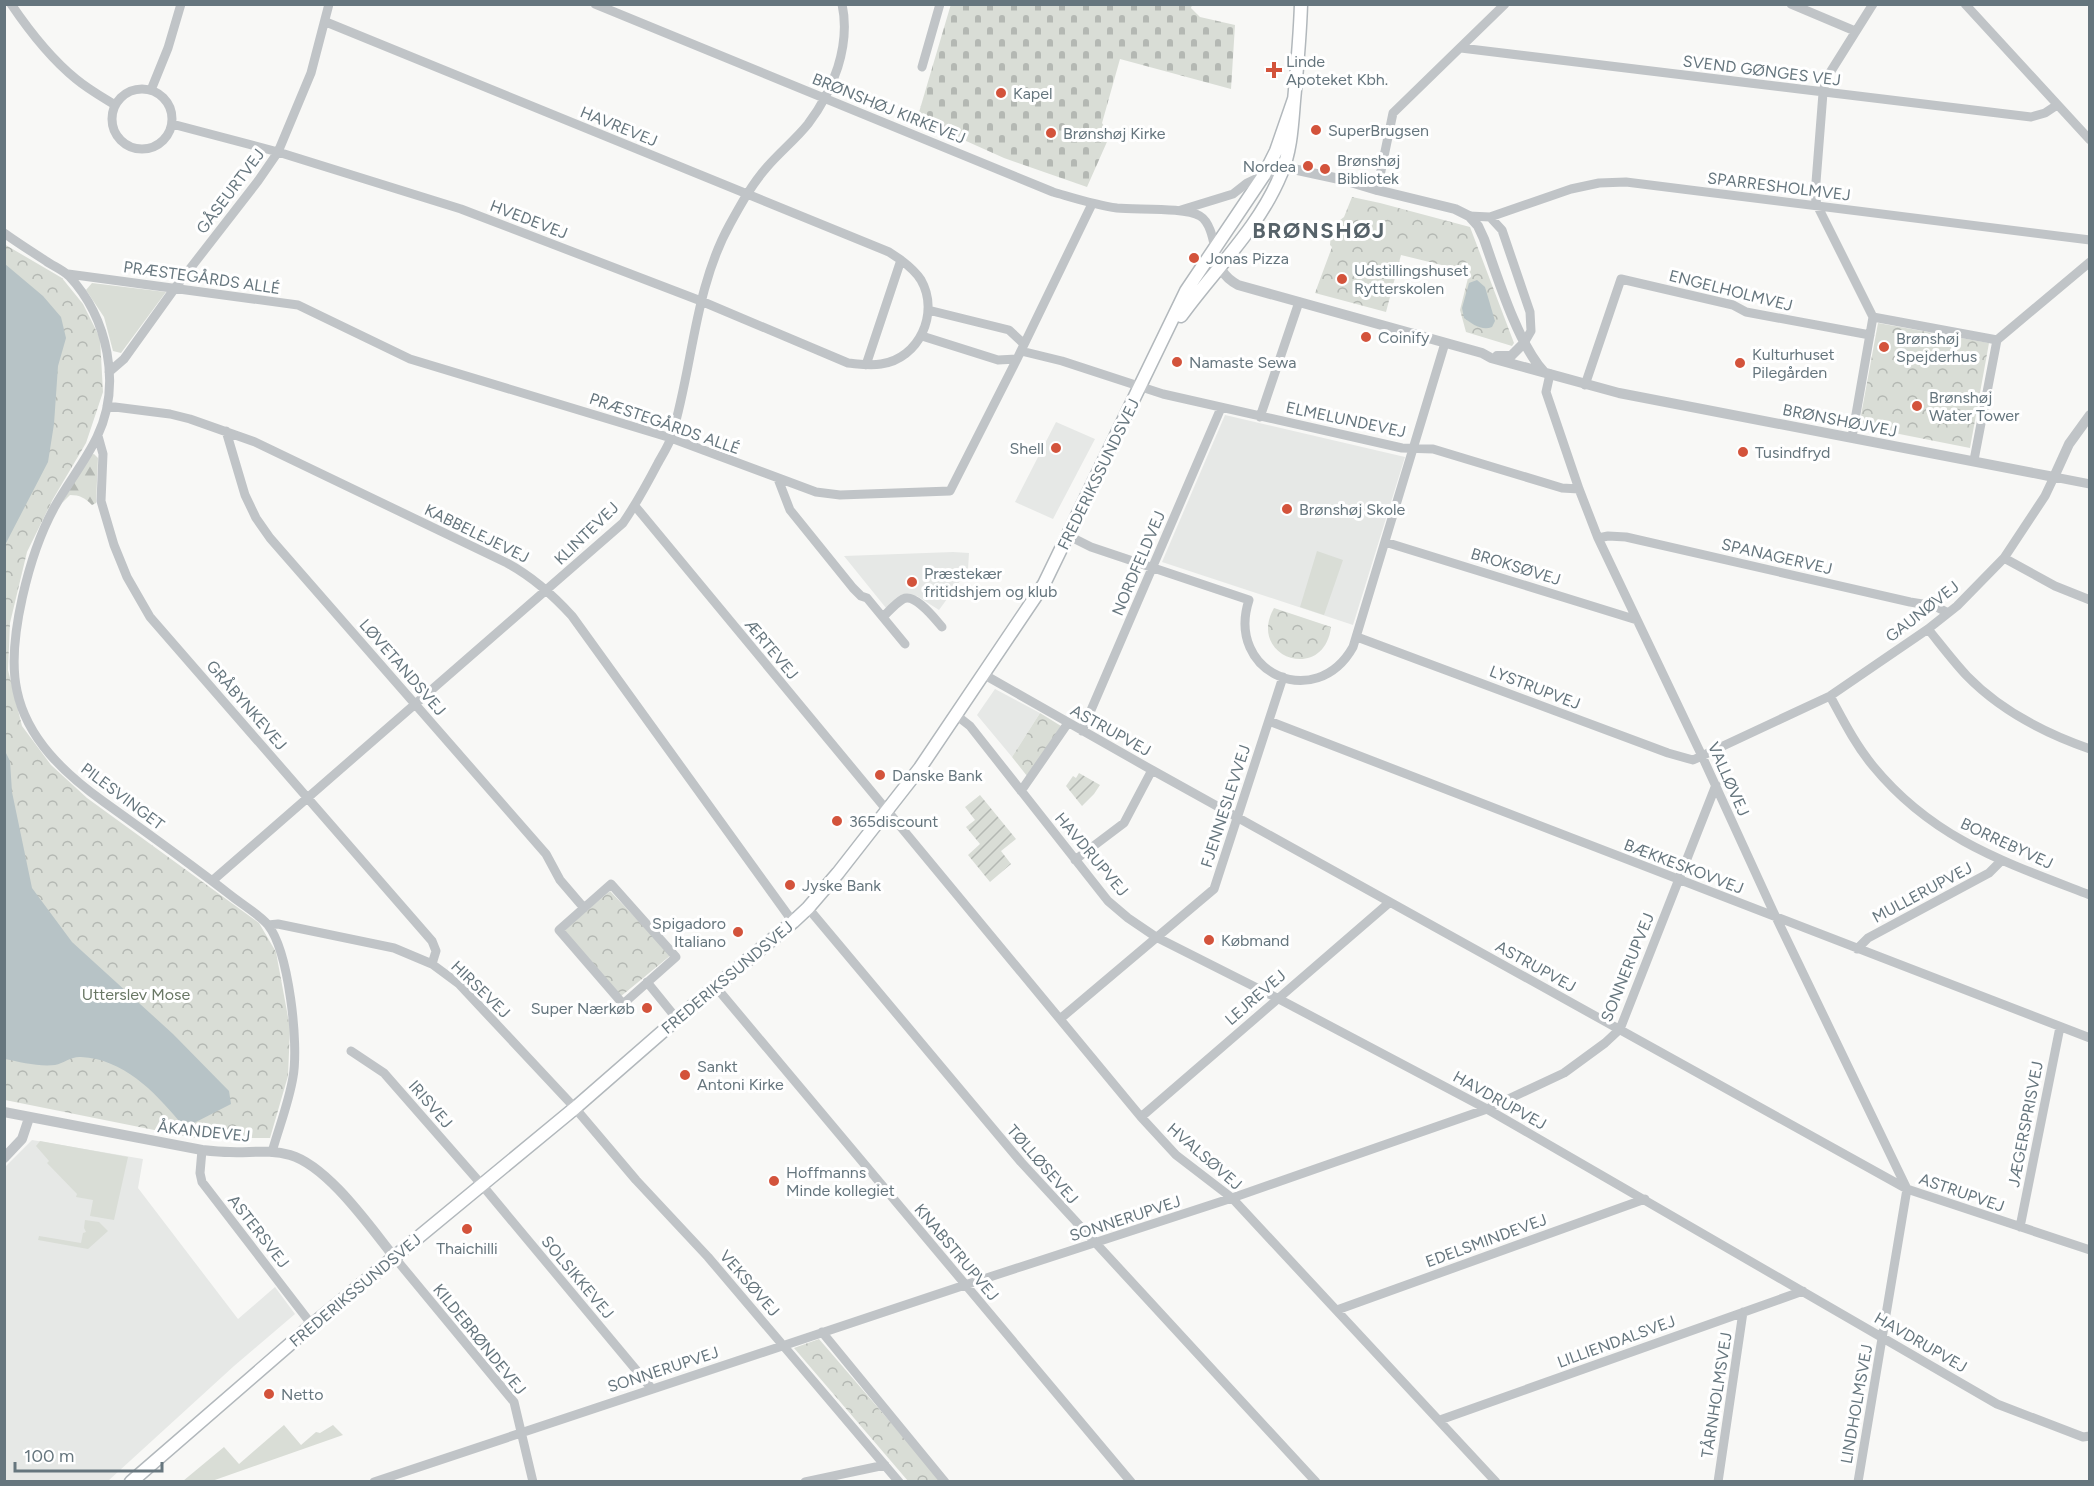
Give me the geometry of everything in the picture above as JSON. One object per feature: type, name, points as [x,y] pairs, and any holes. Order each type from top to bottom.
[{"type":"main road","name":"FREDERIKSSUNDSVEJ","points":[[1164,339],[1242,239],[1261,211],[1283,170],[1292,132],[1300,4]]},
{"type":"main road","name":"FREDERIKSSUNDSVEJ","points":[[131,1482],[312,1325],[574,1108],[808,908],[920,768],[1044,584],[1186,291],[1264,176],[1276,151],[1294,99]]},
{"type":"street","points":[[11,4],[52,57],[76,80],[115,105]]},
{"type":"street","points":[[151,90],[168,48],[181,4]]},
{"type":"street","name":"GÅSEURTVEJ","points":[[110,372],[124,359],[278,152],[311,73],[329,4]]},
{"type":"street","name":"BRØNSHØJ KIRKEVEJ","points":[[595,4],[1053,192],[1092,204],[1136,209],[1179,210],[1202,217],[1207,222],[1215,249]]},
{"type":"street","name":"KLINTEVEJ","points":[[212,881],[623,523],[635,506],[671,438],[701,301],[713,261],[728,227],[746,195],[766,168],[806,125],[826,99],[840,58],[844,28],[842,4]]},
{"type":"street","points":[[922,67],[940,4]]},
{"type":"street","points":[[1377,190],[1393,113],[1505,4]]},
{"type":"street","points":[[1791,4],[1855,31]]},
{"type":"street","points":[[1852,437],[1873,317],[1817,206],[1815,195],[1826,79],[1872,4]]},
{"type":"street","points":[[1965,4],[2090,140]]},
{"type":"street","name":"HAVREVEJ","points":[[326,22],[889,252],[913,269],[922,281],[927,295],[928,310]]},
{"type":"street","name":"SVEND GØNGES VEJ","points":[[1461,48],[2031,117],[2045,113],[2057,105]]},
{"type":"street","points":[[151,90],[161,95],[168,103],[172,113],[172,124],[168,135],[160,144],[150,149],[138,150],[127,146],[118,138],[113,128],[112,116],[115,105],[130,91],[151,90]]},
{"type":"street","name":"HVEDEVEJ","points":[[172,124],[278,152],[461,209],[701,301],[834,358],[848,363],[866,365]]},
{"type":"street","points":[[1264,176],[1293,169],[1344,180],[1455,210],[1469,216],[1478,226],[1484,239],[1524,343],[1534,361],[1547,373]]},
{"type":"street","name":"BRØNSHØJ KIRKEVEJ","points":[[1179,210],[1233,194],[1247,183],[1264,176]]},
{"type":"street","name":"SPARRESHOLMVEJ","points":[[1469,216],[1490,217],[1571,189],[1599,183],[1626,182],[2090,240]]},
{"type":"street","name":"PRÆSTEGÅRDS ALLÉ","points":[[68,274],[298,305],[410,359],[671,438],[816,492],[840,495],[950,491],[1092,204]]},
{"type":"street","points":[[1482,354],[1511,356],[1524,343],[1531,331],[1530,312],[1502,230],[1490,217]]},
{"type":"street","name":"PILESVINGET","points":[[4,233],[68,274],[87,300],[98,321],[110,372],[106,406],[98,436],[54,508],[38,541],[17,621],[13,646],[17,691],[23,710],[37,737],[53,759],[76,782],[212,881],[268,925],[279,947],[287,981],[295,1051],[294,1076],[272,1152]]},
{"type":"street","points":[[1215,249],[1219,267]]},
{"type":"street","points":[[901,260],[866,365],[882,364],[898,359],[911,349],[922,336],[927,323],[928,310],[1010,330],[1021,351],[998,360],[922,336]]},
{"type":"street","points":[[1974,460],[1997,340],[2090,262]]},
{"type":"street","name":"BRØNSHØJVEJ","points":[[1219,267],[1238,285],[1585,385],[2090,484]]},
{"type":"street","name":"ENGELHOLMVEJ","points":[[1585,385],[1621,279],[1733,304],[1746,312],[1870,334]]},
{"type":"street","points":[[1260,417],[1299,302]]},
{"type":"street","points":[[1873,317],[1997,340]]},
{"type":"street","points":[[1069,536],[1091,547],[1249,600],[1244,621],[1247,642],[1257,660],[1283,678],[1304,681],[1324,676],[1333,671],[1348,656],[1357,637],[1445,343]]},
{"type":"street","name":"ELMELUNDEVEJ","points":[[1021,351],[1126,380],[1140,387],[1221,408],[1402,448],[1433,449],[1562,488],[1579,489]]},
{"type":"street","name":"VALLØVEJ","points":[[1547,373],[1546,392],[1598,538],[1907,1189]]},
{"type":"street","name":"KABBELEJEVEJ","points":[[106,406],[170,414],[255,442],[529,575],[572,616],[793,922]]},
{"type":"street","name":"NORDFELDVEJ","points":[[1082,731],[1221,408]]},
{"type":"street","name":"GAUNØVEJ","points":[[1702,756],[1830,696],[1948,613],[2004,558],[2045,496],[2069,444],[2090,415]]},
{"type":"street","name":"LØVETANDSVEJ","points":[[226,431],[245,495],[256,518],[270,538],[546,854],[560,880],[584,908]]},
{"type":"street","name":"GRÅBYNKEVEJ","points":[[98,436],[103,454],[101,501],[127,577],[150,617],[432,941],[436,951],[432,964]]},
{"type":"street","points":[[778,478],[790,510],[853,588],[861,596],[867,598],[884,616],[905,644]]},
{"type":"street","name":"ÆRTEVEJ","points":[[635,506],[887,811]]},
{"type":"street","name":"SPANAGERVEJ","points":[[1598,538],[1626,537],[1935,606],[1948,613]]},
{"type":"street","name":"BROKSØVEJ","points":[[1385,542],[1637,620]]},
{"type":"street","points":[[2004,558],[2055,586],[2090,600]]},
{"type":"street","points":[[884,616],[903,599],[909,598],[921,605],[942,627]]},
{"type":"street","points":[[1928,629],[1965,674],[1989,696],[2015,715],[2051,735],[2090,749]]},
{"type":"street","name":"LYSTRUPVEJ","points":[[1357,637],[1668,753],[1693,760],[1702,756]]},
{"type":"street","name":"ASTRUPVEJ","points":[[983,674],[1907,1189],[2090,1250]]},
{"type":"street","name":"FJENNESLEVVEJ","points":[[1060,1019],[1214,889],[1283,678]]},
{"type":"street","name":"BORREBYVEJ","points":[[1830,696],[1853,738],[1872,765],[1898,793],[1936,825],[1960,841],[2001,861],[2090,895]]},
{"type":"street","name":"HAVDRUPVEJ","points":[[956,715],[970,726],[1108,901],[1156,937],[1487,1109],[1997,1404],[2083,1437],[2090,1436]]},
{"type":"street","name":"BÆKKESKOVVEJ","points":[[1269,721],[2090,1038]]},
{"type":"street","points":[[1021,791],[1068,723]]},
{"type":"street","points":[[1075,860],[1124,823],[1152,770]]},
{"type":"street","name":"SONNERUPVEJ","points":[[374,1482],[404,1477],[522,1432],[1232,1198],[1487,1109],[1564,1073],[1620,1029],[1716,785]]},
{"type":"street","name":"HVALSØVEJ","points":[[887,811],[1141,1118],[1176,1155],[1232,1198],[1496,1482]]},
{"type":"street","name":"MULLERUPVEJ","points":[[1857,949],[1868,938],[1989,873],[2001,861]]},
{"type":"street","points":[[612,884],[676,957],[623,1004],[559,930],[584,908],[612,884]]},
{"type":"street","name":"LEJREVEJ","points":[[1141,1118],[1390,902]]},
{"type":"street","name":"TØLLØSEVEJ","points":[[808,908],[1021,1162],[1094,1244],[1316,1482]]},
{"type":"street","name":"HIRSEVEJ","points":[[268,925],[278,924],[394,948],[432,964],[459,984],[574,1108]]},
{"type":"street","points":[[647,982],[677,1019]]},
{"type":"street","name":"KNABSTRUPVEJ","points":[[715,986],[1131,1482]]},
{"type":"street","name":"JÆGERSPRISVEJ","points":[[2020,1227],[2060,1027]]},
{"type":"street","name":"IRISVEJ","points":[[351,1051],[384,1073],[482,1185]]},
{"type":"street","name":"VEKSØVEJ","points":[[574,1108],[784,1345],[899,1482]]},
{"type":"street","name":"ÅKANDEVEJ","points":[[4,1112],[202,1150],[289,1154],[303,1160],[330,1179],[395,1258]]},
{"type":"street","points":[[4,1158],[22,1139],[29,1118]]},
{"type":"street","name":"ASTERSVEJ","points":[[202,1150],[200,1173],[202,1182],[312,1325]]},
{"type":"street","name":"SOLSIKKEVEJ","points":[[482,1185],[652,1389]]},
{"type":"street","name":"LINDHOLMSVEJ","points":[[1858,1482],[1907,1189]]},
{"type":"street","name":"EDELSMINDEVEJ","points":[[1337,1310],[1645,1199]]},
{"type":"street","name":"KILDEBRØNDEVEJ","points":[[395,1258],[514,1402],[533,1482]]},
{"type":"street","name":"LILLIENDALSVEJ","points":[[1440,1420],[1803,1291]]},
{"type":"street","name":"TÅRNHOLMSVEJ","points":[[1718,1482],[1743,1312]]},
{"type":"street","points":[[822,1332],[945,1482]]},
{"type":"street","points":[[805,1482],[885,1465]]},
{"type":"shaded area","points":[[5,264],[43,296],[61,317],[66,338],[58,366],[54,424],[48,462],[5,545]]},
{"type":"shaded area","points":[[1477,280],[1485,287],[1495,321],[1492,327],[1474,325],[1464,318],[1462,308],[1469,283]]},
{"type":"shaded area","name":"Brønshøj Skole","points":[[1225,415],[1405,457],[1353,625],[1162,562]]},
{"type":"shaded area","points":[[1056,422],[1095,439],[1053,519],[1015,502]]},
{"type":"shaded area","name":"Præstekær fritidshjem og klub","points":[[969,553],[968,570],[939,610],[917,596],[905,594],[886,608],[844,556]]},
{"type":"shaded area","points":[[995,689],[1040,713],[1012,757],[977,715]]},
{"type":"shaded area","points":[[4,749],[10,761],[12,792],[32,888],[72,942],[173,1034],[229,1091],[231,1104],[194,1123],[179,1121],[148,1088],[124,1070],[111,1064],[81,1057],[55,1065],[30,1064],[5,1059]]},
{"type":"shaded area","points":[[32,1140],[143,1159],[138,1188],[238,1319],[275,1287],[295,1314],[234,1366],[108,1481],[5,1482],[5,1167]]},
{"type":"green space","points":[[951,4],[1192,5],[1191,8],[1200,17],[1235,25],[1231,89],[1120,59],[1102,123],[1110,135],[1087,187],[1004,158],[917,119]]},
{"type":"green space","points":[[1352,197],[1470,227],[1514,343],[1512,346],[1466,332],[1460,310],[1468,278],[1462,270],[1401,255],[1386,312],[1315,293],[1332,247],[1330,245],[1331,233],[1335,224],[1344,217]]},
{"type":"green space","name":"Utterslev Mose","points":[[4,244],[62,278],[83,304],[100,338],[103,392],[86,443],[53,499],[27,552],[10,623],[8,670],[22,726],[51,765],[87,798],[259,923],[276,952],[290,1028],[288,1076],[270,1138],[194,1138],[5,1100]]},
{"type":"green space","points":[[92,283],[166,292],[121,353],[113,351],[104,317],[86,290]]},
{"type":"green space","points":[[1878,323],[1989,343],[1970,448],[1859,426]]},
{"type":"green space","points":[[94,454],[98,458],[96,503],[92,505],[82,497],[70,495],[62,503],[90,455]]},
{"type":"green space","points":[[1317,551],[1343,560],[1324,615],[1300,607]]},
{"type":"green space","points":[[1274,608],[1331,627],[1325,645],[1315,655],[1303,659],[1289,657],[1278,651],[1270,640],[1268,625]]},
{"type":"green space","points":[[1040,713],[1061,726],[1027,776],[1012,757]]},
{"type":"green space","points":[[1079,773],[1100,785],[1082,806],[1066,786],[1073,776],[1076,778]]},
{"type":"green space","points":[[980,795],[1016,839],[1001,851],[1011,864],[990,882],[968,855],[980,844],[966,827],[975,820],[965,807]]},
{"type":"green space","points":[[610,891],[671,955],[620,997],[564,930]]},
{"type":"green space","points":[[40,1141],[128,1157],[114,1220],[90,1216],[93,1200],[76,1197],[77,1194],[47,1163],[49,1161],[36,1146]]},
{"type":"green space","points":[[85,1220],[99,1222],[108,1231],[88,1249],[38,1240],[39,1236],[81,1243],[83,1233],[86,1232]]},
{"type":"green space","points":[[819,1339],[941,1481],[908,1481],[794,1348]]},
{"type":"green space","points":[[284,1425],[301,1445],[316,1432],[320,1433],[333,1425],[343,1435],[212,1481],[183,1481],[224,1447],[239,1464]]},
{"type":"place","name":"Linde Apoteket Kbh.","points":[[1274,70]]},
{"type":"place","name":"Kapel","points":[[1001,93]]},
{"type":"place","name":"SuperBrugsen","points":[[1316,130]]},
{"type":"place","name":"Brønshøj Kirke","points":[[1051,133]]},
{"type":"place","name":"Nordea","points":[[1308,166]]},
{"type":"place","name":"Brønshøj Bibliotek","points":[[1325,169]]},
{"type":"place","name":"Jonas Pizza","points":[[1194,258]]},
{"type":"place","name":"Udstillingshuset Rytterskolen","points":[[1342,279]]},
{"type":"place","name":"Coinify","points":[[1366,337]]},
{"type":"place","name":"Brønshøj Spejderhus","points":[[1884,347]]},
{"type":"place","name":"Namaste Sewa","points":[[1177,362]]},
{"type":"place","name":"Kulturhuset Pilegården","points":[[1740,363]]},
{"type":"place","name":"Brønshøj Water Tower","points":[[1917,406]]},
{"type":"place","name":"Shell","points":[[1056,448]]},
{"type":"place","name":"Tusindfryd","points":[[1743,452]]},
{"type":"place","name":"Brønshøj Skole","points":[[1287,509]]},
{"type":"place","name":"Præstekær fritidshjem og klub","points":[[912,582]]},
{"type":"place","name":"Danske Bank","points":[[880,775]]},
{"type":"place","name":"365discount","points":[[837,821]]},
{"type":"place","name":"Jyske Bank","points":[[790,885]]},
{"type":"place","name":"Spigadoro Italiano","points":[[738,932]]},
{"type":"place","name":"Købmand","points":[[1209,940]]},
{"type":"place","name":"Super Nærkøb","points":[[647,1008]]},
{"type":"place","name":"Sankt Antoni Kirke","points":[[685,1075]]},
{"type":"place","name":"Hoffmanns Minde kollegiet","points":[[774,1181]]},
{"type":"place","name":"Thaichilli","points":[[467,1229]]},
{"type":"place","name":"Netto","points":[[269,1394]]},
{"type":"district","name":"BRØNSHØJ","points":[[1319,230]]}]
